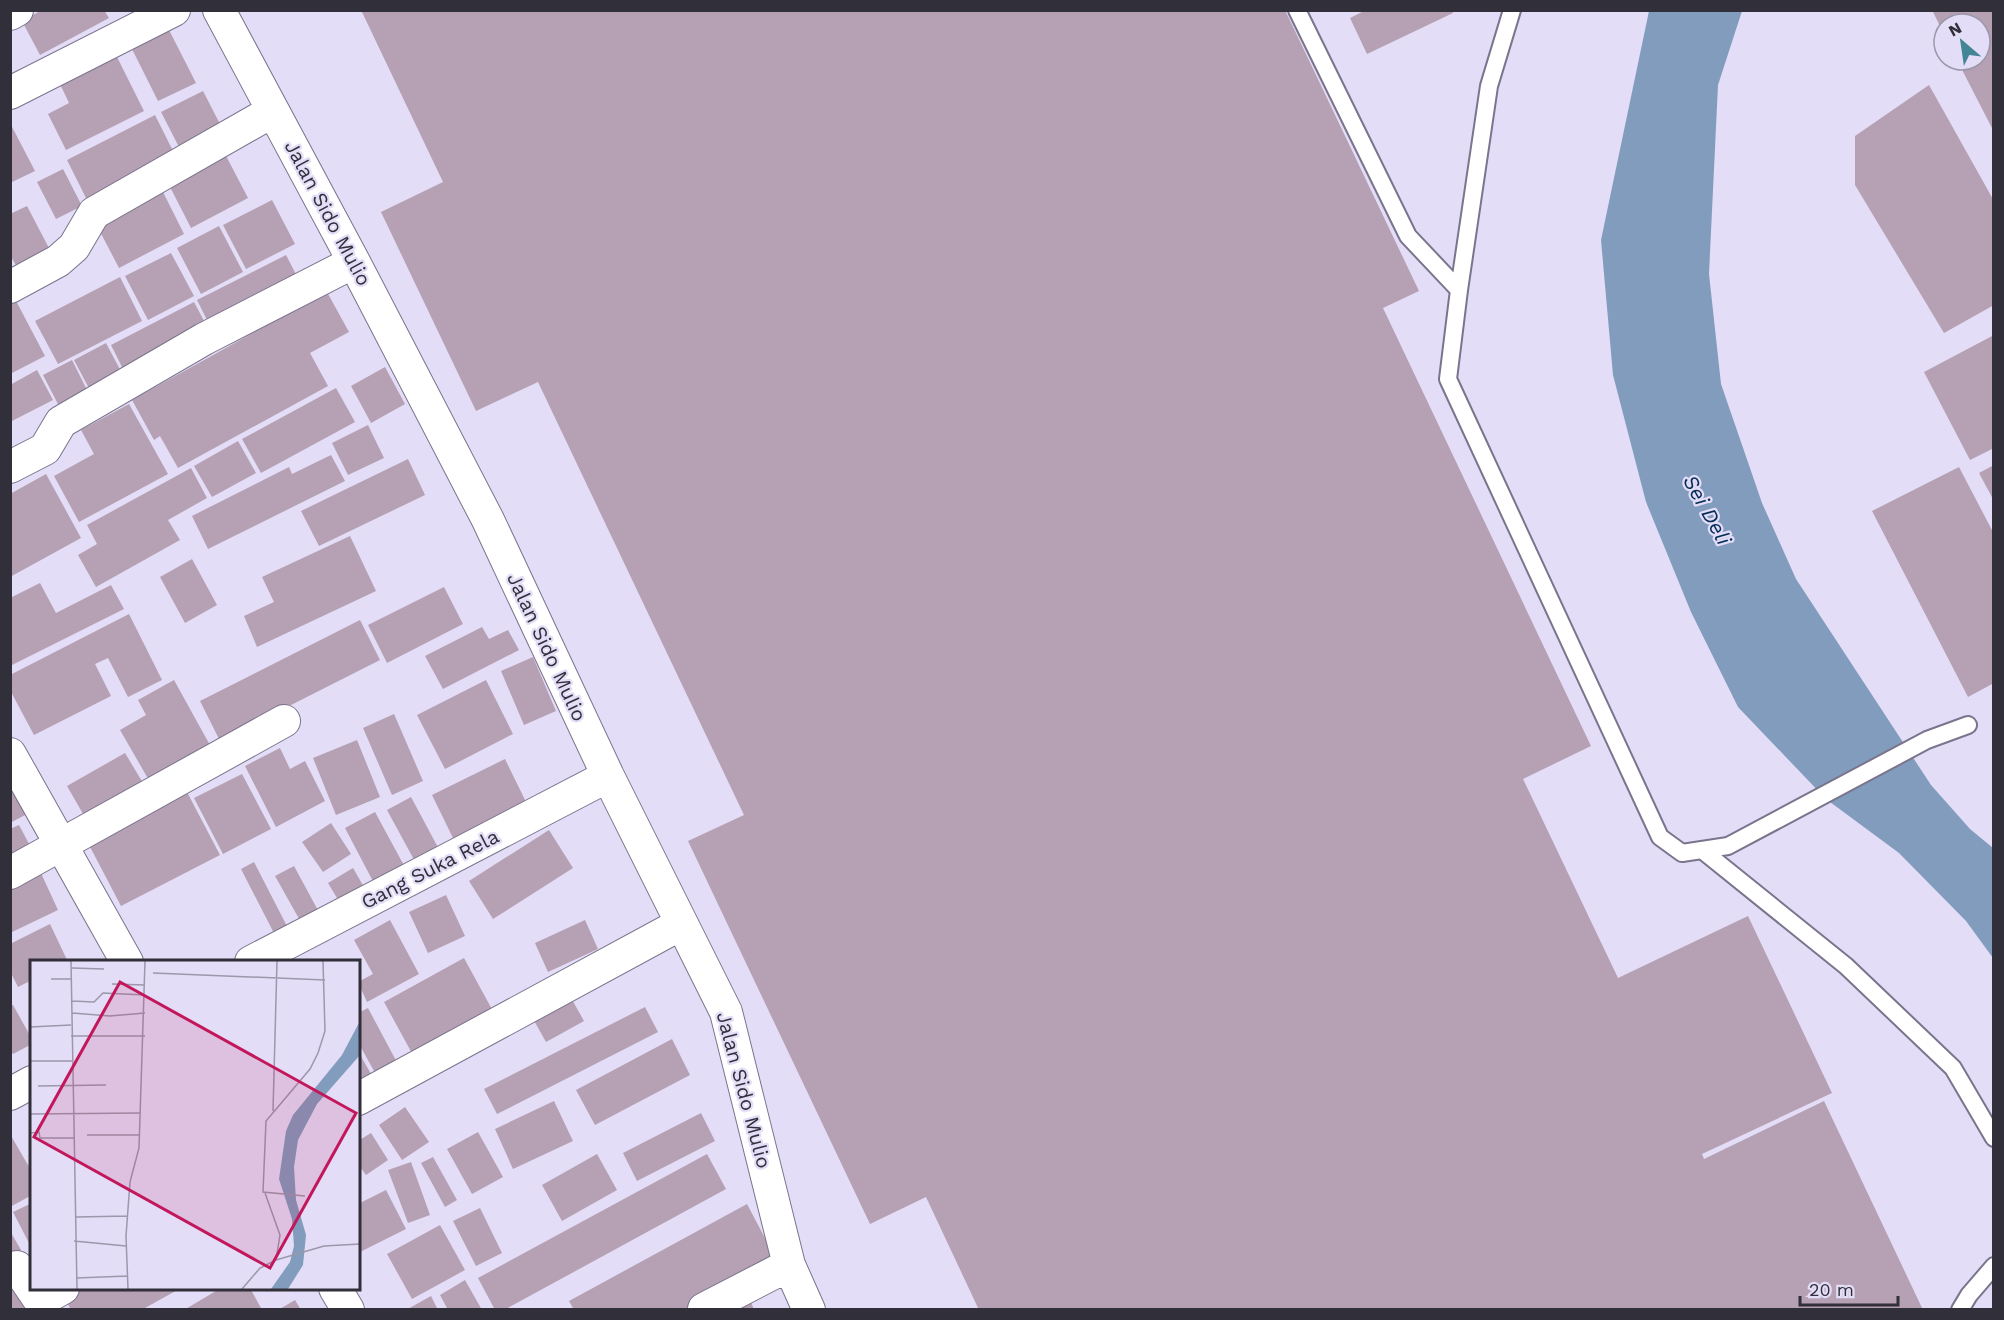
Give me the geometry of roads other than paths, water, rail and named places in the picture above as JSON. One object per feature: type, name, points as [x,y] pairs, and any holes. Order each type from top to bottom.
[{"type":"street","points":[[10,14],[17,10]]},
{"type":"street","points":[[10,93],[174,10]]},
{"type":"street","name":"Jalan Sido Mulio","points":[[219,10],[354,262],[488,520],[608,776],[726,1012],[789,1265],[809,1310]]},
{"type":"street","points":[[10,287],[58,261],[74,247],[94,213],[273,111]]},
{"type":"street","points":[[10,467],[32,458],[45,449],[61,422],[204,339],[354,262]]},
{"type":"street","points":[[10,873],[284,721]]},
{"type":"street","points":[[10,754],[127,960]]},
{"type":"street","name":"Gang Suka Rela","points":[[255,960],[608,776]]},
{"type":"street","points":[[360,1098],[681,924]]},
{"type":"street","points":[[10,1094],[30,1083]]},
{"type":"street","points":[[704,1309],[789,1265]]},
{"type":"street","points":[[10,1271],[17,1267],[30,1287]]},
{"type":"street","points":[[32,1290],[39,1301],[59,1290]]},
{"type":"street","points":[[336,1290],[348,1310]]},
{"type":"lane","points":[[1297,10],[1408,236],[1459,290]]},
{"type":"lane","points":[[1512,10],[1489,86],[1448,379],[1660,837],[1682,853],[1728,846],[1927,740],[1968,725]]},
{"type":"lane","points":[[1702,850],[1846,966],[1953,1068],[1994,1138]]},
{"type":"lane","points":[[1960,1310],[1969,1295],[1994,1266]]},
{"type":"water","name":"Sei Deli","points":[[1649,11],[1742,11],[1718,85],[1709,274],[1721,384],[1762,503],[1796,579],[1931,785],[1970,829],[1993,848],[1993,958],[1966,921],[1899,853],[1826,799],[1738,707],[1691,612],[1646,502],[1613,375],[1601,240]]}]
